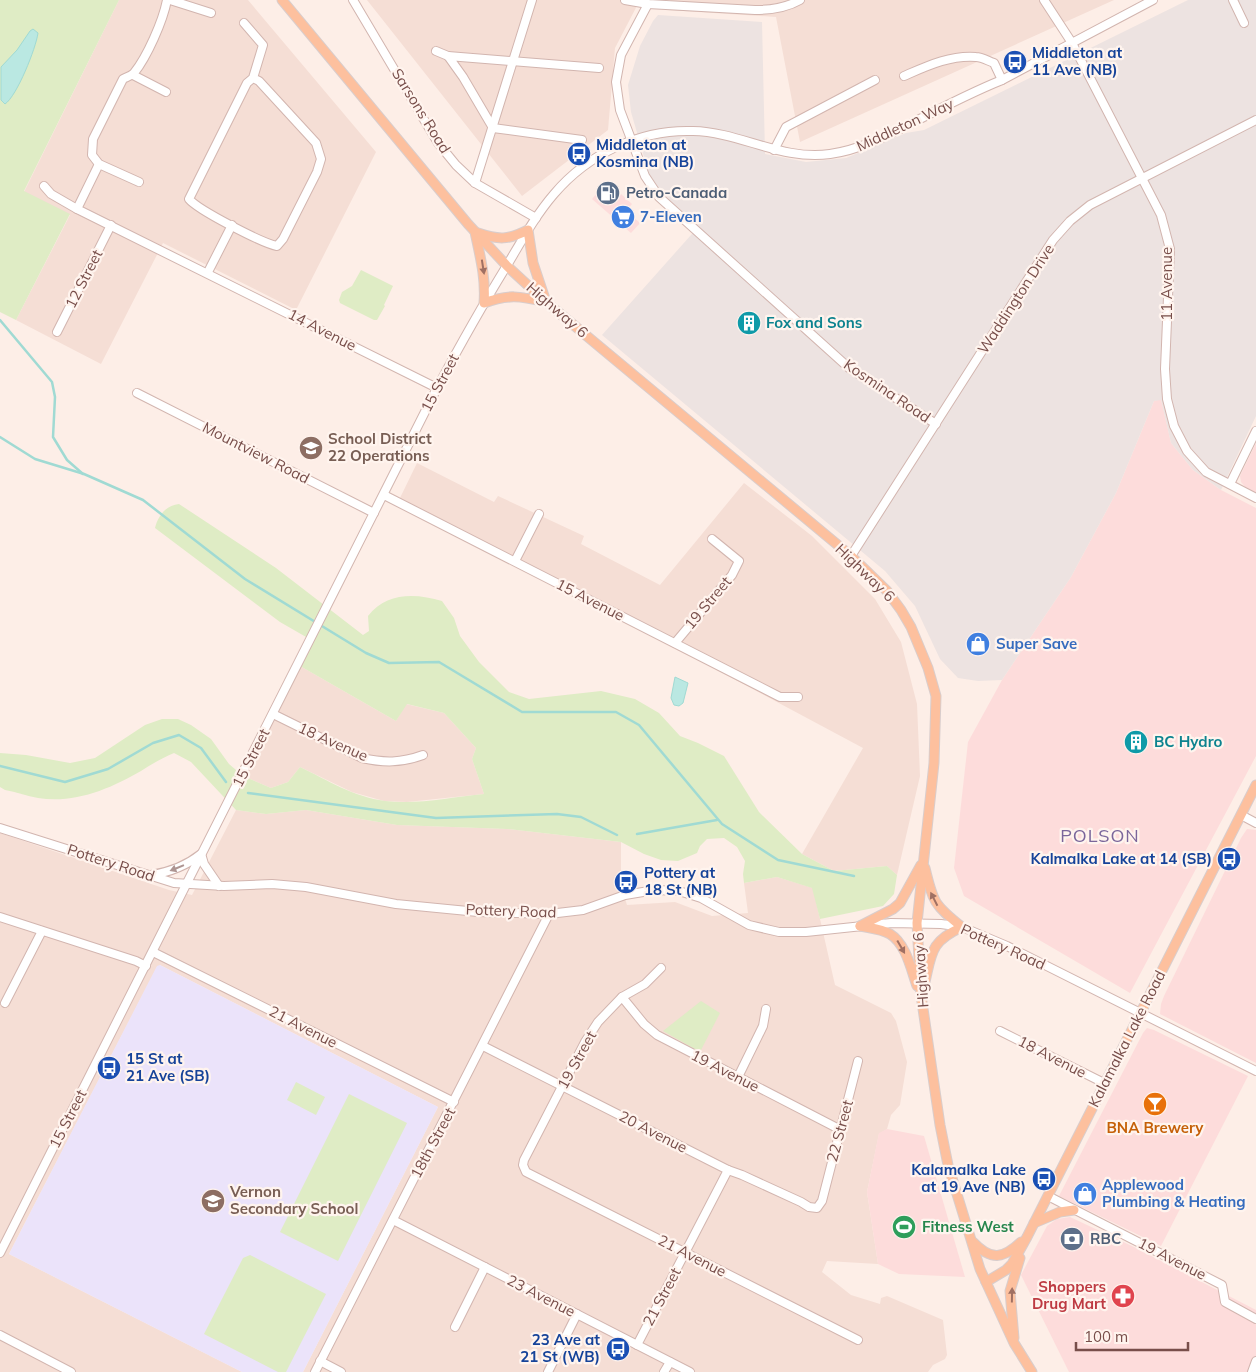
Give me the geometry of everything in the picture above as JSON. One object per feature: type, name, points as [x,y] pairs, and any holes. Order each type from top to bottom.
[{"type":"main road","name":"Highway 6","points":[[282,0],[475,232],[507,266],[546,302],[851,556],[887,591],[911,627],[928,668],[936,696],[934,763],[917,923],[921,995],[940,1124],[948,1165],[970,1238],[986,1282],[1014,1343],[1032,1372]]},
{"type":"main road","points":[[475,232],[494,238],[508,239],[528,230],[533,263],[546,302]]},
{"type":"main road","points":[[475,232],[484,272],[484,303],[507,296],[521,296],[546,302]]},
{"type":"main road","name":"Kalamalka Lake Road","points":[[986,1282],[1006,1270],[1012,1264],[1027,1237],[1256,785]]},
{"type":"main road","points":[[860,926],[885,914],[900,903],[923,860]]},
{"type":"main road","points":[[921,995],[936,945],[947,934],[962,927],[941,910],[931,896],[923,860]]},
{"type":"main road","points":[[860,926],[890,934],[897,940],[903,947],[921,995]]},
{"type":"main road","points":[[1034,1223],[1060,1212],[1074,1210]]},
{"type":"main road","points":[[970,1238],[981,1250],[990,1255],[998,1256],[1007,1254],[1027,1237]]},
{"type":"main road","points":[[1014,1343],[1010,1291],[1027,1237]]},
{"type":"street","points":[[139,182],[99,164],[92,155],[93,139],[123,79],[132,75],[142,60],[164,17],[168,0],[211,13]]},
{"type":"street","name":"Sarsons Road","points":[[353,0],[438,143],[456,165],[475,184],[536,218]]},
{"type":"street","points":[[475,184],[532,0]]},
{"type":"street","points":[[625,0],[648,4],[755,10],[773,10],[800,0]]},
{"type":"street","name":"11 Avenue","points":[[1044,0],[1072,42],[1161,215],[1170,249],[1165,369],[1167,399],[1174,426],[1187,451],[1206,472],[1256,498]]},
{"type":"street","name":"Middleton Way","points":[[507,266],[528,230],[554,193],[574,174],[600,155],[632,139],[663,132],[694,131],[726,136],[793,154],[828,154],[853,149],[888,135],[979,89],[1002,80],[1153,0]]},
{"type":"street","points":[[1233,0],[1244,23]]},
{"type":"street","name":"Kosmina Road","points":[[648,4],[621,54],[616,82],[620,110],[645,176],[659,197],[848,368],[936,424]]},
{"type":"street","points":[[244,23],[263,45],[253,78],[247,83],[189,199],[194,205],[268,244],[277,246],[284,239],[317,172],[321,159],[316,143],[259,81],[253,78]]},
{"type":"street","points":[[436,51],[448,56],[600,68]]},
{"type":"street","points":[[448,56],[463,77],[493,128]]},
{"type":"street","points":[[904,76],[936,62],[977,57],[994,63],[1002,80]]},
{"type":"street","points":[[132,75],[166,92]]},
{"type":"street","points":[[774,150],[786,127],[875,80]]},
{"type":"street","name":"Waddington Drive","points":[[851,556],[1053,240],[1070,221],[1090,206],[1256,120]]},
{"type":"street","points":[[493,128],[582,140]]},
{"type":"street","points":[[77,209],[99,164]]},
{"type":"street","name":"14 Avenue","points":[[44,186],[50,194],[77,209],[208,272],[436,388]]},
{"type":"street","name":"12 Street","points":[[56,332],[111,225]]},
{"type":"street","points":[[208,272],[232,225]]},
{"type":"street","name":"15 Street","points":[[0,1253],[384,495],[436,388],[507,266]]},
{"type":"street","name":"Mountview Road","points":[[137,393],[374,513]]},
{"type":"street","points":[[1230,484],[1256,431]]},
{"type":"street","name":"15 Avenue","points":[[384,495],[780,697],[798,698]]},
{"type":"street","points":[[515,561],[539,514]]},
{"type":"street","name":"19 Street","points":[[675,643],[732,575],[739,561],[712,539]]},
{"type":"street","name":"18 Avenue","points":[[273,714],[362,758],[395,762],[423,755]]},
{"type":"street","points":[[1241,815],[1256,823]]},
{"type":"street","name":"Pottery Road","points":[[0,828],[150,876],[185,885],[272,884],[306,887],[396,904],[478,912],[549,914],[583,910],[625,895],[655,890],[679,891],[701,898],[749,925],[779,932],[806,932],[860,926],[917,923],[962,927],[1007,946],[1256,1071]]},
{"type":"street","points":[[150,876],[176,870],[201,854],[204,864],[219,886]]},
{"type":"street","name":"18th Street","points":[[315,1372],[549,914]]},
{"type":"street","points":[[0,917],[136,961],[146,966]]},
{"type":"street","points":[[5,1003],[42,931]]},
{"type":"street","name":"21 Avenue","points":[[153,952],[454,1102]]},
{"type":"street","name":"19 Street","points":[[526,1172],[523,1165],[524,1160],[590,1033],[607,1011],[622,997],[645,984],[661,968]]},
{"type":"street","name":"19 Avenue","points":[[622,997],[644,1024],[657,1035],[839,1129]]},
{"type":"street","points":[[738,1077],[763,1026],[766,1010]]},
{"type":"street","name":"18 Avenue","points":[[1000,1031],[1104,1083]]},
{"type":"street","name":"20 Avenue","points":[[483,1046],[728,1170],[809,1207],[818,1208],[822,1201]]},
{"type":"street","name":"22 Street","points":[[822,1201],[839,1129],[858,1062]]},
{"type":"street","name":"21 Street","points":[[637,1345],[728,1170]]},
{"type":"street","name":"21 Avenue","points":[[526,1172],[858,1340]]},
{"type":"street","name":"19 Avenue","points":[[1048,1196],[1222,1285],[1224,1302],[1256,1319]]},
{"type":"street","name":"23 Avenue","points":[[393,1220],[690,1372]]},
{"type":"street","points":[[455,1327],[485,1267]]},
{"type":"street","points":[[548,1372],[577,1314]]},
{"type":"street","points":[[0,1335],[71,1372]]},
{"type":"street","points":[[1252,1372],[1256,1360]]},
{"type":"street","points":[[320,1361],[341,1372]]},
{"type":"street","points":[[664,1372],[670,1362]]},
{"type":"shaded area","points":[[119,0],[248,0],[376,152],[296,310],[163,243],[101,364],[16,320],[70,215],[24,192]]},
{"type":"shaded area","points":[[367,0],[640,0],[615,48],[608,130],[522,196]]},
{"type":"shaded area","points":[[671,0],[1114,0],[800,142],[776,17],[667,10]]},
{"type":"shaded area","points":[[1188,0],[1256,0],[1256,416],[1221,490],[1193,470],[1171,443],[1161,400],[1154,401],[1116,493],[1071,577],[1002,680],[978,681],[958,678],[940,659],[915,606],[885,571],[602,335],[699,226],[664,195],[649,174],[631,112],[628,85],[640,46],[658,15],[762,22],[765,154],[806,162],[846,158],[906,133],[924,130]]},
{"type":"shaded area","name":"7-Eleven","points":[[599,191],[613,203],[621,194],[632,204],[626,211],[640,223],[631,233],[592,199]]},
{"type":"shaded area","points":[[1161,399],[1171,443],[1193,470],[1221,490],[1256,508],[1256,756],[1130,993],[964,896],[954,868],[968,742],[1002,680],[1071,577],[1116,493],[1154,401]]},
{"type":"shaded area","points":[[1256,443],[1256,493],[1246,488],[1241,482],[1240,476]]},
{"type":"shaded area","points":[[417,463],[494,502],[498,496],[584,536],[581,544],[660,585],[744,483],[812,536],[875,599],[901,642],[917,704],[920,776],[897,875],[887,866],[834,871],[802,854],[863,748],[399,500]]},
{"type":"shaded area","points":[[300,666],[396,721],[406,704],[444,713],[476,748],[472,759],[484,794],[407,802],[384,801],[352,792],[300,767],[288,782],[271,788],[243,776]]},
{"type":"shaded area","points":[[236,810],[266,814],[306,810],[397,825],[507,829],[621,842],[621,886],[627,905],[675,902],[712,916],[748,913],[744,883],[777,877],[813,888],[835,985],[891,1013],[896,1021],[907,1062],[900,1105],[891,1115],[887,1129],[879,1134],[867,1192],[878,1264],[827,1261],[822,1272],[851,1295],[880,1304],[881,1298],[887,1296],[943,1320],[947,1355],[945,1359],[933,1365],[928,1372],[303,1372],[438,1107],[160,965],[157,967],[9,1254],[242,1372],[0,1372],[0,833],[169,890],[192,895]]},
{"type":"shaded area","points":[[1247,829],[1256,830],[1256,1063],[1160,1014],[1164,996]]},
{"type":"shaded area","name":"Vernon Secondary School","points":[[160,965],[438,1107],[303,1372],[242,1372],[9,1254],[157,966]]},
{"type":"shaded area","points":[[1147,1028],[1248,1076],[1161,1246],[1059,1196]]},
{"type":"shaded area","points":[[887,1129],[924,1136],[965,1277],[899,1274],[878,1264],[867,1192],[879,1133]]},
{"type":"shaded area","points":[[1070,1217],[1134,1247],[1256,1310],[1256,1372],[1069,1372],[1021,1275],[1047,1226],[1057,1219]]},
{"type":"green space","points":[[0,0],[119,0],[24,191],[70,214],[16,320],[0,312]]},
{"type":"green space","points":[[361,270],[393,286],[377,320],[340,303],[339,300],[342,292],[352,286]]},
{"type":"green space","points":[[179,504],[276,568],[363,635],[369,631],[368,616],[383,602],[402,596],[432,598],[442,601],[454,618],[460,636],[479,662],[509,692],[529,699],[601,691],[635,699],[659,713],[680,736],[724,756],[759,812],[802,854],[834,871],[887,866],[897,875],[894,894],[883,906],[820,919],[812,888],[777,877],[744,883],[745,861],[737,847],[724,838],[707,839],[700,846],[697,853],[678,861],[661,860],[644,854],[621,842],[507,829],[397,825],[306,810],[266,814],[236,810],[191,762],[174,753],[117,784],[78,797],[65,799],[38,798],[0,787],[0,753],[26,755],[70,763],[95,758],[145,725],[162,719],[178,719],[191,725],[211,739],[229,764],[243,776],[271,788],[288,782],[300,767],[362,796],[385,801],[422,801],[484,794],[472,759],[476,748],[444,713],[407,704],[396,721],[300,666],[313,641],[280,622],[155,528],[158,519],[166,509]]},
{"type":"green space","points":[[701,1001],[720,1013],[700,1052],[663,1031]]},
{"type":"green space","points":[[296,1082],[325,1097],[316,1115],[287,1100]]},
{"type":"green space","points":[[349,1094],[407,1123],[338,1261],[280,1232]]},
{"type":"green space","points":[[250,1255],[326,1294],[286,1372],[278,1372],[204,1334],[243,1258]]},
{"type":"water","points":[[33,29],[38,33],[30,60],[15,92],[5,104],[1,100],[1,67]]},
{"type":"water","points":[[675,677],[688,683],[683,703],[679,706],[674,705],[671,698]]},
{"type":"waterway","points":[[0,320],[52,382],[55,397],[53,437],[67,460],[83,474]]},
{"type":"waterway","points":[[0,437],[35,459],[84,474],[143,500],[245,579],[366,653],[389,663],[439,662],[522,712],[616,712],[639,725],[722,824],[778,860],[854,876]]},
{"type":"waterway","points":[[0,766],[65,782],[108,769],[153,743],[179,735],[201,748],[226,782]]},
{"type":"waterway","points":[[248,793],[436,818],[557,814],[581,817],[617,835]]},
{"type":"waterway","points":[[637,834],[717,820]]},
{"type":"place","name":"Middleton at 11 Ave (NB)","points":[[1015,62]]},
{"type":"place","name":"Middleton at Kosmina (NB)","points":[[579,154]]},
{"type":"place","name":"Petro-Canada","points":[[608,193]]},
{"type":"place","name":"7-Eleven","points":[[623,217]]},
{"type":"place","name":"Fox and Sons","points":[[749,323]]},
{"type":"place","name":"School District 22 Operations","points":[[311,448]]},
{"type":"place","name":"Super Save","points":[[978,644]]},
{"type":"place","name":"BC Hydro","points":[[1136,742]]},
{"type":"place","name":"Kalmalka Lake at 14 (SB)","points":[[1229,859]]},
{"type":"place","name":"Pottery at 18 St (NB)","points":[[626,882]]},
{"type":"place","name":"15 St at 21 Ave (SB)","points":[[109,1068]]},
{"type":"place","name":"BNA Brewery","points":[[1155,1104]]},
{"type":"place","name":"Kalamalka Lake at 19 Ave (NB)","points":[[1044,1179]]},
{"type":"place","name":"Applewood Plumbing & Heating","points":[[1085,1194]]},
{"type":"place","name":"Vernon Secondary School","points":[[213,1201]]},
{"type":"place","name":"Fitness West","points":[[904,1227]]},
{"type":"place","name":"RBC","points":[[1072,1239]]},
{"type":"place","name":"Shoppers Drug Mart","points":[[1123,1296]]},
{"type":"place","name":"23 Ave at 21 St (WB)","points":[[618,1349]]},
{"type":"district","name":"POLSON","points":[[1100,836]]}]
